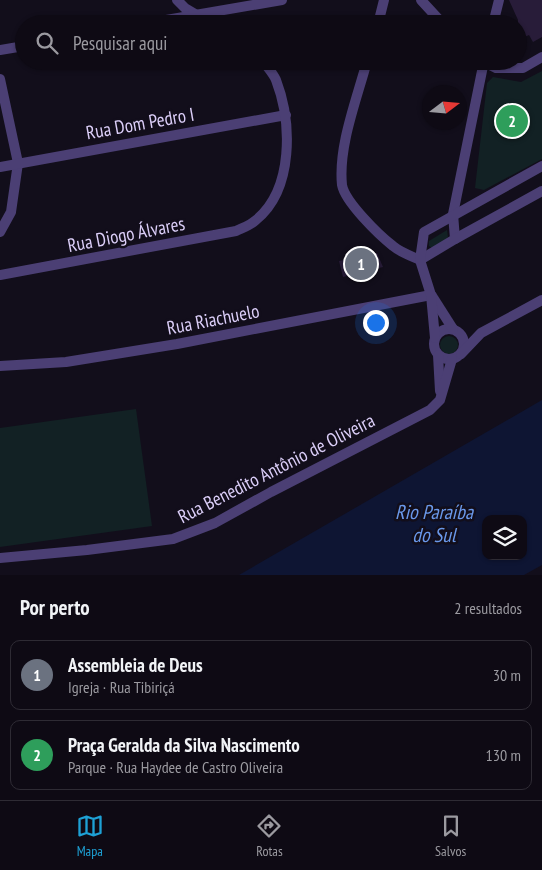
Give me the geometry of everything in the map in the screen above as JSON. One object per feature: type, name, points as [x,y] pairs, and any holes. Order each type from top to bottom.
[{"type":"street","points":[[177,0],[196,15],[282,0]]},
{"type":"street","points":[[380,15],[384,0]]},
{"type":"street","points":[[420,0],[434,15]]},
{"type":"street","points":[[495,15],[499,0]]},
{"type":"street","points":[[0,50],[15,48]]},
{"type":"street","points":[[527,66],[542,57]]},
{"type":"street","points":[[269,70],[275,78],[286,114]]},
{"type":"street","points":[[365,70],[346,138],[342,165],[342,187],[354,209],[394,247],[420,260]]},
{"type":"street","points":[[454,239],[453,214],[481,70]]},
{"type":"street","points":[[0,79],[18,164],[11,212],[0,232]]},
{"type":"street","name":"Rua Dom Pedro I","points":[[0,167],[286,114]]},
{"type":"street","name":"Rua Diogo Álvares","points":[[0,275],[236,231],[256,221],[272,201],[283,177],[287,144],[286,114]]},
{"type":"street","points":[[440,400],[438,355],[434,347],[435,338],[431,295],[420,260],[424,232],[453,214],[542,166]]},
{"type":"street","points":[[420,260],[454,239],[542,191]]},
{"type":"street","points":[[431,295],[464,344],[457,356],[440,400]]},
{"type":"street","name":"Rua Riachuelo","points":[[0,366],[76,361],[177,344],[431,295]]},
{"type":"street","points":[[438,355],[444,359],[457,356],[481,334],[542,300]]},
{"type":"street","points":[[435,338],[444,330],[481,334]]},
{"type":"street","name":"Rua Benedito Antônio de Oliveira","points":[[0,558],[174,539],[215,523],[280,487],[430,410],[440,400]]},
{"type":"shaded area","points":[[542,71],[542,159],[484,190],[475,188],[487,83],[493,77],[521,82]]},
{"type":"shaded area","points":[[447,230],[448,237],[445,242],[432,248],[429,246],[429,241]]},
{"type":"shaded area","points":[[449,336],[455,339],[458,345],[455,351],[449,354],[443,351],[440,345],[443,339]]},
{"type":"shaded area","points":[[136,409],[152,526],[0,547],[0,428]]},
{"type":"water","name":"Rio Paraíba do Sul","points":[[542,400],[542,565],[524,575],[239,575]]},
{"type":"building","points":[[509,0],[542,0],[542,37],[533,42],[529,35],[527,36],[527,15],[516,15]]},
{"type":"building","points":[[377,253],[383,267],[343,277],[339,261]]},
{"type":"place","name":"Praça Geralda da Silva Nascimento","points":[[512,121]]},
{"type":"place","name":"Assembleia de Deus","points":[[361,264]]}]
